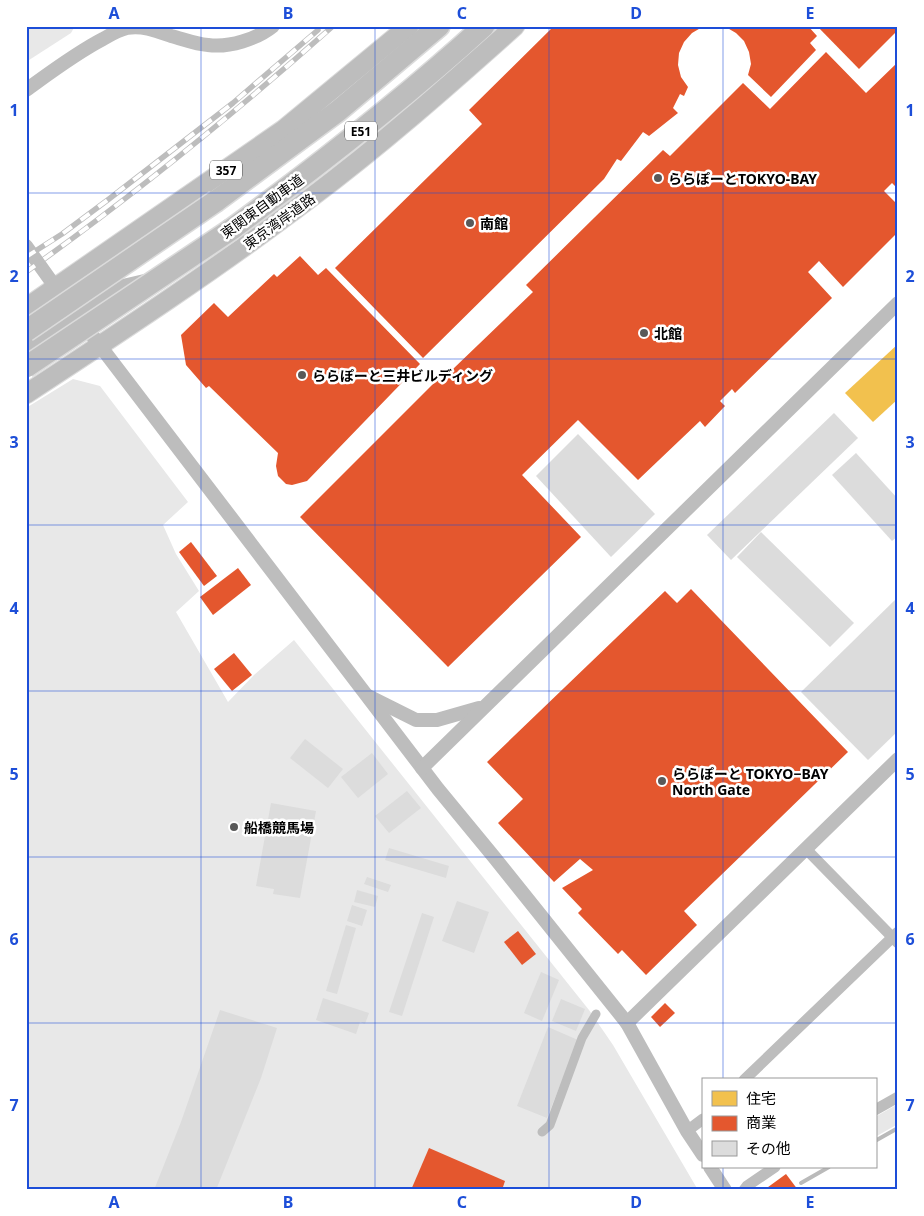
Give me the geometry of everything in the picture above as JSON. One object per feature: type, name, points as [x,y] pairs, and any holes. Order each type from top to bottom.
[{"type":"highway","name":"357","points":[[26,308],[283,130],[409,26]]},
{"type":"highway","name":"E51","points":[[26,331],[283,153],[338,112],[439,26]]},
{"type":"highway","name":"東関東自動車道","points":[[26,367],[232,229],[317,166],[484,26]]},
{"type":"highway","name":"東京湾岸道路","points":[[26,394],[176,294],[308,200],[418,113],[515,26]]},
{"type":"street","points":[[26,90],[87,47],[127,28],[138,27],[153,30],[210,46],[224,45],[252,38],[266,32],[273,26]]},
{"type":"street","points":[[26,350],[123,286],[172,274],[210,249],[259,235]]},
{"type":"street","points":[[26,246],[56,288],[305,613],[364,694],[627,1022],[702,1153]]},
{"type":"street","points":[[422,768],[482,707],[898,303]]},
{"type":"street","points":[[364,694],[416,720],[437,720],[482,707]]},
{"type":"street","points":[[627,1022],[898,759]]},
{"type":"street","points":[[746,1078],[896,937],[806,849]]},
{"type":"street","points":[[542,1132],[550,1125],[582,1038],[596,1014]]},
{"type":"street","points":[[876,1109],[898,1097]]},
{"type":"street","points":[[687,1130],[702,1120]]},
{"type":"street","points":[[711,1168],[725,1190]]},
{"type":"street","points":[[744,1190],[774,1168]]},
{"type":"shaded area","points":[[26,26],[75,26],[71,33],[26,62]]},
{"type":"shaded area","name":"船橋競馬場","points":[[73,379],[100,386],[188,502],[163,525],[176,554],[199,591],[176,612],[228,702],[254,675],[294,640],[589,1010],[613,1045],[698,1190],[26,1190],[26,408]]},
{"type":"shaded area","points":[[898,1104],[898,1124],[876,1136],[876,1116]]},
{"type":"building: 住宅","points":[[898,344],[898,399],[873,422],[845,393]]},
{"type":"building: 商業","name":"南館","points":[[554,26],[704,26],[692,33],[684,42],[679,53],[678,65],[681,77],[688,87],[684,96],[680,94],[673,108],[678,113],[649,136],[643,132],[621,161],[617,159],[604,179],[423,358],[335,268],[482,124],[469,110]]},
{"type":"building: 商業","points":[[724,26],[808,26],[817,36],[810,43],[816,50],[771,97],[748,75],[751,64],[749,52],[744,41],[736,33]]},
{"type":"building: 商業","points":[[817,26],[898,26],[898,30],[859,69]]},
{"type":"building: 商業","name":"北館","points":[[826,52],[866,93],[898,62],[898,189],[892,183],[884,191],[898,205],[898,232],[843,287],[819,261],[808,272],[832,298],[735,393],[732,389],[720,401],[725,406],[705,427],[700,421],[638,480],[578,420],[522,475],[581,537],[448,667],[300,517],[450,367],[453,369],[533,292],[526,285],[663,150],[670,156],[743,83],[770,109]]},
{"type":"building: 商業","name":"ららぽーと三井ビルディング","points":[[300,256],[318,275],[326,268],[420,364],[307,481],[292,485],[286,484],[278,476],[276,466],[278,453],[209,386],[206,388],[186,365],[181,335],[214,303],[228,317],[274,274],[277,277]]},
{"type":"building: 商業","points":[[191,542],[217,576],[204,586],[179,552]]},
{"type":"building: 商業","points":[[238,568],[251,585],[213,615],[200,597]]},
{"type":"building: 商業","name":"ららぽーと TOKYO−BAY North Gate","points":[[691,589],[848,752],[684,911],[697,925],[646,975],[622,950],[618,954],[578,913],[582,909],[562,888],[593,870],[580,859],[554,882],[498,823],[523,799],[487,762],[665,591],[677,603]]},
{"type":"building: 商業","points":[[234,653],[252,675],[232,691],[214,669]]},
{"type":"building: 商業","points":[[518,931],[536,954],[522,965],[504,942]]},
{"type":"building: 商業","points":[[665,1003],[675,1013],[660,1027],[651,1017]]},
{"type":"building: 商業","points":[[429,1148],[505,1181],[502,1190],[411,1190]]},
{"type":"building: 商業","points":[[786,1174],[798,1190],[764,1190]]},
{"type":"building: その他","points":[[834,413],[858,438],[731,560],[707,535]]},
{"type":"building: その他","points":[[578,434],[655,514],[611,557],[536,476]]},
{"type":"building: その他","points":[[856,453],[898,499],[898,536],[892,541],[832,475]]},
{"type":"building: その他","points":[[761,532],[854,623],[830,647],[737,557]]},
{"type":"building: その他","points":[[898,597],[898,731],[868,760],[801,692]]},
{"type":"building: その他","points":[[305,739],[343,769],[328,788],[290,758]]},
{"type":"building: その他","points":[[372,753],[388,774],[358,798],[341,777]]},
{"type":"building: その他","points":[[407,791],[421,808],[389,833],[375,816]]},
{"type":"building: その他","points":[[271,803],[316,811],[300,898],[273,894],[274,889],[256,886]]},
{"type":"building: その他","points":[[389,848],[449,866],[446,878],[385,860]]},
{"type":"building: その他","points":[[367,877],[391,885],[388,892],[364,884]]},
{"type":"building: その他","points":[[357,890],[378,896],[375,907],[354,902]]},
{"type":"building: その他","points":[[457,901],[489,912],[474,953],[442,941]]},
{"type":"building: その他","points":[[352,905],[367,910],[362,926],[347,921]]},
{"type":"building: その他","points":[[422,913],[434,917],[402,1016],[389,1012]]},
{"type":"building: その他","points":[[346,925],[356,928],[337,994],[326,991]]},
{"type":"building: その他","points":[[541,972],[559,980],[542,1021],[524,1013]]},
{"type":"building: その他","points":[[323,998],[369,1013],[365,1024],[360,1022],[356,1034],[316,1020]]},
{"type":"building: その他","points":[[561,999],[585,1009],[576,1031],[552,1021]]},
{"type":"building: その他","points":[[220,1010],[277,1028],[261,1078],[216,1190],[154,1190],[181,1122]]},
{"type":"building: その他","points":[[548,1027],[578,1040],[547,1118],[517,1106]]},
{"type":"waterway","points":[[876,1140],[898,1128]]},
{"type":"waterway","points":[[801,1183],[827,1168]]},
{"type":"railway","points":[[26,272],[183,153],[333,26]]},
{"type":"railway","points":[[26,257],[62,234],[233,103],[318,30]]},
{"type":"place","name":"ららぽーとTOKYO-BAY","points":[[658,178]]},
{"type":"place","name":"南館","points":[[470,223]]},
{"type":"place","name":"北館","points":[[644,333]]},
{"type":"place","name":"ららぽーと三井ビルディング","points":[[302,375]]},
{"type":"place","name":"ららぽーと TOKYO−BAY North Gate","points":[[662,781]]},
{"type":"place","name":"船橋競馬場","points":[[234,827]]}]
